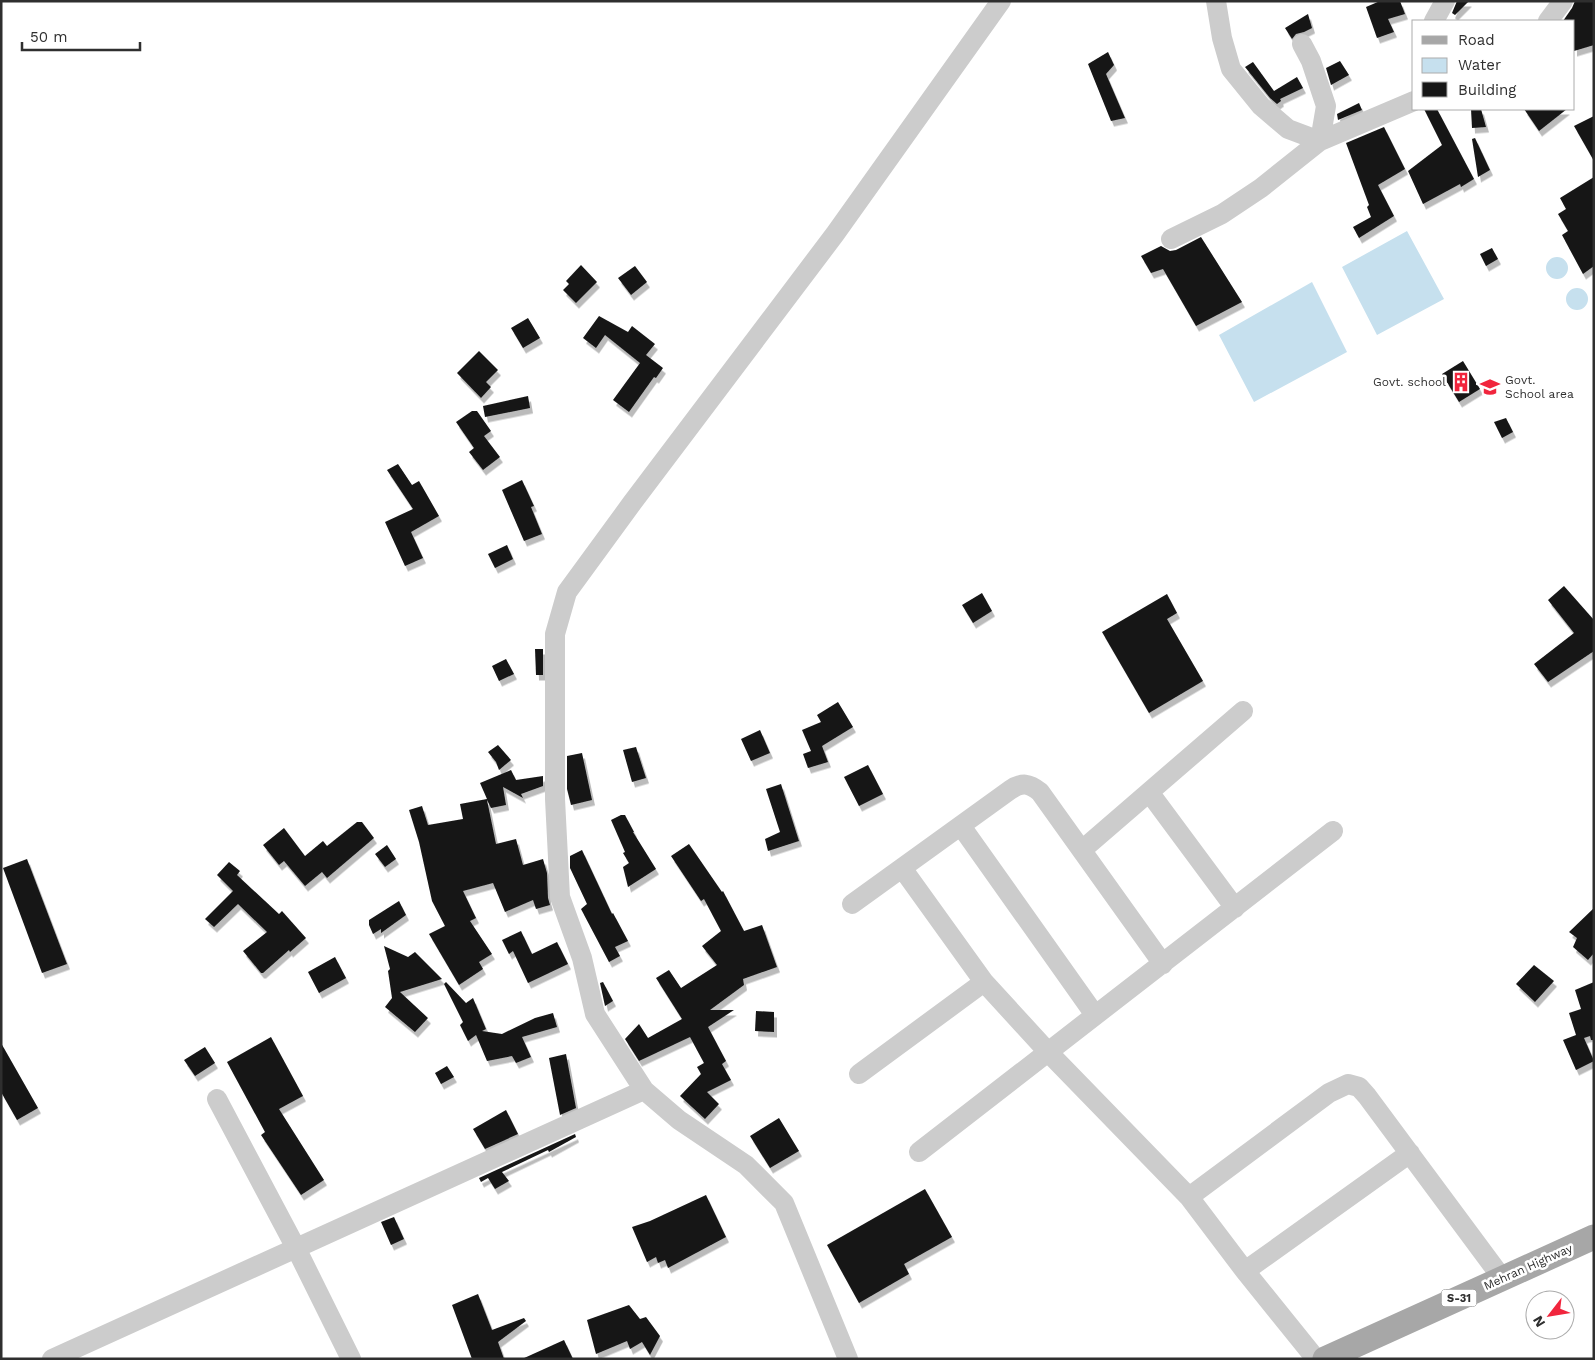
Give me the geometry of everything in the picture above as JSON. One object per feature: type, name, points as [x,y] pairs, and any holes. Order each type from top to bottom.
[{"type":"main road","name":"Mehran Highway","points":[[1325,1359],[1594,1237]]},
{"type":"street","points":[[848,1359],[784,1203],[746,1165],[679,1120],[644,1090],[595,1014],[582,958],[560,897],[555,790],[555,634],[567,592],[835,234],[1001,1]]},
{"type":"street","points":[[1216,1],[1222,38],[1231,69],[1261,106],[1288,129],[1320,141]]},
{"type":"street","points":[[1435,20],[1445,1]]},
{"type":"street","points":[[1549,20],[1563,1]]},
{"type":"street","points":[[1302,44],[1312,61],[1326,106],[1320,141]]},
{"type":"street","points":[[1171,239],[1222,214],[1261,188],[1320,141],[1412,102]]},
{"type":"street","points":[[1082,850],[1243,711]]},
{"type":"street","points":[[852,904],[1017,785],[1024,783],[1033,786],[1040,792],[1163,964]]},
{"type":"street","points":[[1149,792],[1234,908]]},
{"type":"street","points":[[961,826],[1096,1015]]},
{"type":"street","points":[[919,1152],[1333,831]]},
{"type":"street","points":[[902,868],[984,982],[1049,1053],[1189,1198],[1316,1359]]},
{"type":"street","points":[[859,1074],[984,982]]},
{"type":"street","points":[[1189,1198],[1329,1094],[1348,1084],[1359,1087],[1367,1096],[1502,1278]]},
{"type":"street","points":[[52,1359],[84,1352],[296,1248],[644,1090]]},
{"type":"street","points":[[217,1099],[296,1248],[351,1359]]},
{"type":"street","points":[[1245,1271],[1410,1153]]},
{"type":"water","points":[[1407,231],[1444,299],[1377,335],[1342,267]]},
{"type":"water","points":[[1557,257],[1565,260],[1568,268],[1565,276],[1557,279],[1549,276],[1546,268],[1549,260]]},
{"type":"water","points":[[1312,282],[1347,352],[1254,402],[1219,335]]},
{"type":"water","points":[[1577,288],[1585,291],[1588,299],[1585,307],[1577,310],[1569,307],[1566,299],[1569,291]]},
{"type":"building","points":[[1380,1],[1400,1],[1405,14],[1388,19],[1394,32],[1377,38],[1366,7]]},
{"type":"building","points":[[1457,1],[1469,1],[1455,15],[1452,13]]},
{"type":"building","points":[[1575,1],[1594,1],[1594,45],[1575,51],[1575,20],[1564,20]]},
{"type":"building","points":[[1308,14],[1312,28],[1296,34],[1292,39],[1285,28]]},
{"type":"building","points":[[1108,52],[1114,65],[1106,74],[1125,118],[1111,121],[1088,64]]},
{"type":"building","points":[[1340,61],[1349,75],[1331,85],[1326,68]]},
{"type":"building","points":[[1253,62],[1274,91],[1297,77],[1303,88],[1280,99],[1281,101],[1277,104],[1245,67]]},
{"type":"building","points":[[1359,103],[1362,110],[1338,120],[1337,114]]},
{"type":"building","points":[[1424,110],[1438,110],[1474,179],[1461,187],[1460,184],[1423,204],[1408,171],[1442,145]]},
{"type":"building","points":[[1471,110],[1481,110],[1486,127],[1472,128]]},
{"type":"building","points":[[1525,110],[1566,110],[1539,131]]},
{"type":"building","points":[[1594,116],[1594,161],[1574,126]]},
{"type":"building","points":[[1384,127],[1405,169],[1378,185],[1394,216],[1359,238],[1353,227],[1371,217],[1367,207],[1369,205],[1346,143]]},
{"type":"building","points":[[1475,138],[1490,170],[1478,177],[1472,139]]},
{"type":"building","points":[[1594,177],[1594,266],[1583,274],[1562,235],[1568,231],[1558,214],[1566,209],[1560,198]]},
{"type":"building","points":[[1201,237],[1242,302],[1196,326],[1163,269],[1151,273],[1141,256],[1161,246],[1170,251],[1176,250]]},
{"type":"building","points":[[1492,248],[1498,259],[1486,266],[1480,254]]},
{"type":"building","points":[[581,265],[597,282],[576,303],[563,290],[569,284],[566,281]]},
{"type":"building","points":[[635,266],[647,282],[631,295],[618,278]]},
{"type":"building","points":[[599,316],[628,332],[632,326],[655,344],[646,355],[663,368],[656,378],[654,377],[629,412],[613,400],[640,363],[605,335],[596,348],[583,338]]},
{"type":"building","points":[[528,318],[540,338],[523,348],[511,328]]},
{"type":"building","points":[[479,351],[498,370],[486,382],[491,387],[481,398],[457,373]]},
{"type":"building","name":"Govt. school","points":[[1463,361],[1480,389],[1459,402],[1442,374]]},
{"type":"building","points":[[528,396],[530,408],[485,417],[483,406]]},
{"type":"building","points":[[472,411],[477,411],[491,431],[484,436],[500,457],[483,470],[469,452],[474,448],[456,422]]},
{"type":"building","points":[[1506,418],[1513,432],[1502,438],[1494,422]]},
{"type":"building","points":[[398,464],[412,485],[419,481],[439,516],[411,532],[423,558],[405,566],[385,522],[413,509],[387,470]]},
{"type":"building","points":[[522,480],[534,506],[531,507],[542,534],[524,541],[502,490]]},
{"type":"building","points":[[507,545],[513,559],[495,568],[488,554]]},
{"type":"building","points":[[1564,586],[1594,620],[1594,651],[1548,682],[1534,664],[1574,633],[1548,600]]},
{"type":"building","points":[[982,593],[992,611],[973,623],[962,605]]},
{"type":"building","points":[[1167,594],[1177,613],[1167,619],[1203,681],[1149,713],[1102,632]]},
{"type":"building","points":[[535,649],[543,649],[543,675],[536,675]]},
{"type":"building","points":[[506,659],[514,674],[499,681],[492,666]]},
{"type":"building","points":[[838,702],[853,727],[822,746],[828,762],[808,768],[803,754],[811,751],[802,730],[821,722],[817,715]]},
{"type":"building","points":[[760,730],[770,753],[751,761],[741,739]]},
{"type":"building","points":[[498,745],[511,760],[499,770],[496,762],[488,752]]},
{"type":"building","points":[[636,747],[646,778],[632,782],[623,750]]},
{"type":"building","points":[[582,753],[592,800],[571,805],[567,789],[567,756]]},
{"type":"building","points":[[868,765],[883,794],[859,806],[844,777]]},
{"type":"building","points":[[511,770],[516,780],[543,776],[543,786],[521,794],[523,798],[503,787],[506,805],[491,808],[487,800],[496,844],[516,839],[523,865],[543,859],[547,873],[550,905],[536,909],[533,900],[505,912],[493,883],[463,891],[476,918],[470,921],[492,954],[479,962],[483,969],[459,985],[429,934],[445,926],[432,901],[419,842],[409,810],[422,806],[428,825],[463,819],[460,804],[487,799],[480,783]]},
{"type":"building","points":[[781,784],[799,841],[768,851],[765,839],[780,832],[766,789]]},
{"type":"building","points":[[625,815],[633,832],[656,869],[628,887],[623,867],[629,863],[623,853],[625,852],[611,820]]},
{"type":"building","points":[[357,822],[362,822],[374,838],[327,878],[322,872],[305,886],[284,861],[279,865],[263,845],[284,828],[305,856],[323,841],[327,846]]},
{"type":"building","points":[[689,844],[723,891],[744,931],[762,925],[777,967],[743,979],[744,985],[710,1010],[734,1010],[708,1027],[726,1061],[722,1064],[731,1080],[707,1092],[719,1104],[705,1119],[680,1096],[701,1074],[697,1067],[704,1063],[690,1037],[639,1061],[625,1039],[639,1024],[648,1038],[682,1019],[656,978],[669,970],[681,988],[717,965],[702,946],[721,931],[704,899],[701,901],[671,856]]},
{"type":"building","points":[[387,845],[396,859],[385,867],[375,854]]},
{"type":"building","points":[[582,850],[612,914],[628,941],[615,947],[620,956],[609,962],[581,909],[587,904],[570,868],[570,856]]},
{"type":"building","points":[[27,859],[67,964],[42,973],[3,868]]},
{"type":"building","points":[[229,862],[240,871],[237,875],[279,914],[282,911],[306,938],[263,973],[243,951],[267,932],[238,904],[214,927],[205,919],[233,891],[217,875]]},
{"type":"building","points":[[399,901],[406,915],[381,933],[381,929],[373,934],[369,920]]},
{"type":"building","points":[[1594,908],[1594,953],[1588,960],[1573,947],[1577,938],[1569,932]]},
{"type":"building","points":[[521,931],[532,954],[557,942],[568,964],[528,983],[513,951],[509,954],[502,940]]},
{"type":"building","points":[[384,946],[408,957],[415,952],[442,979],[400,992],[428,1018],[415,1032],[385,1007],[392,998],[388,971],[390,969]]},
{"type":"building","points":[[335,957],[346,978],[319,993],[308,972]]},
{"type":"building","points":[[1534,965],[1554,981],[1535,1002],[1516,984]]},
{"type":"building","points":[[446,982],[466,1003],[473,998],[486,1029],[482,1031],[502,1034],[535,1018],[553,1013],[557,1027],[522,1037],[531,1057],[516,1063],[512,1056],[487,1061],[476,1035],[468,1041],[460,1025],[463,1022],[444,984]]},
{"type":"building","points":[[603,982],[613,1001],[605,1006],[600,983]]},
{"type":"building","points":[[1594,982],[1594,1040],[1591,1040],[1590,1036],[1584,1038],[1594,1061],[1576,1070],[1563,1040],[1576,1035],[1569,1013],[1581,1009],[1575,990]]},
{"type":"building","points":[[756,1011],[774,1012],[774,1032],[755,1031]]},
{"type":"building","points":[[271,1037],[303,1096],[279,1109],[324,1180],[301,1195],[261,1135],[265,1132],[227,1062]]},
{"type":"building","points":[[1,1043],[38,1108],[17,1120],[1,1092]]},
{"type":"building","points":[[205,1047],[215,1063],[195,1076],[184,1060]]},
{"type":"building","points":[[566,1054],[576,1108],[560,1115],[549,1058]]},
{"type":"building","points":[[447,1066],[454,1077],[441,1084],[435,1073]]},
{"type":"building","points":[[506,1110],[518,1134],[485,1149],[473,1129]]},
{"type":"building","points":[[779,1118],[799,1151],[770,1168],[750,1136]]},
{"type":"building","points":[[575,1134],[576,1137],[549,1152],[548,1150],[502,1172],[509,1181],[495,1189],[488,1178],[481,1182],[479,1178]]},
{"type":"building","points":[[925,1189],[952,1237],[904,1264],[909,1274],[859,1303],[827,1245]]},
{"type":"building","points":[[706,1195],[726,1237],[668,1268],[665,1260],[658,1263],[656,1257],[647,1262],[632,1227],[650,1221]]},
{"type":"building","points":[[394,1217],[404,1239],[391,1245],[381,1222]]},
{"type":"building","points":[[478,1294],[492,1330],[524,1318],[526,1321],[498,1342],[504,1359],[472,1359],[452,1305]]},
{"type":"building","points":[[629,1305],[640,1319],[646,1317],[660,1336],[650,1355],[642,1342],[630,1349],[627,1341],[596,1354],[587,1320]]},
{"type":"building","points":[[564,1340],[573,1359],[522,1359]]},
{"type":"place","name":"Govt. school","points":[[1461,382]]},
{"type":"place","name":"Govt. School area","points":[[1490,387]]}]
